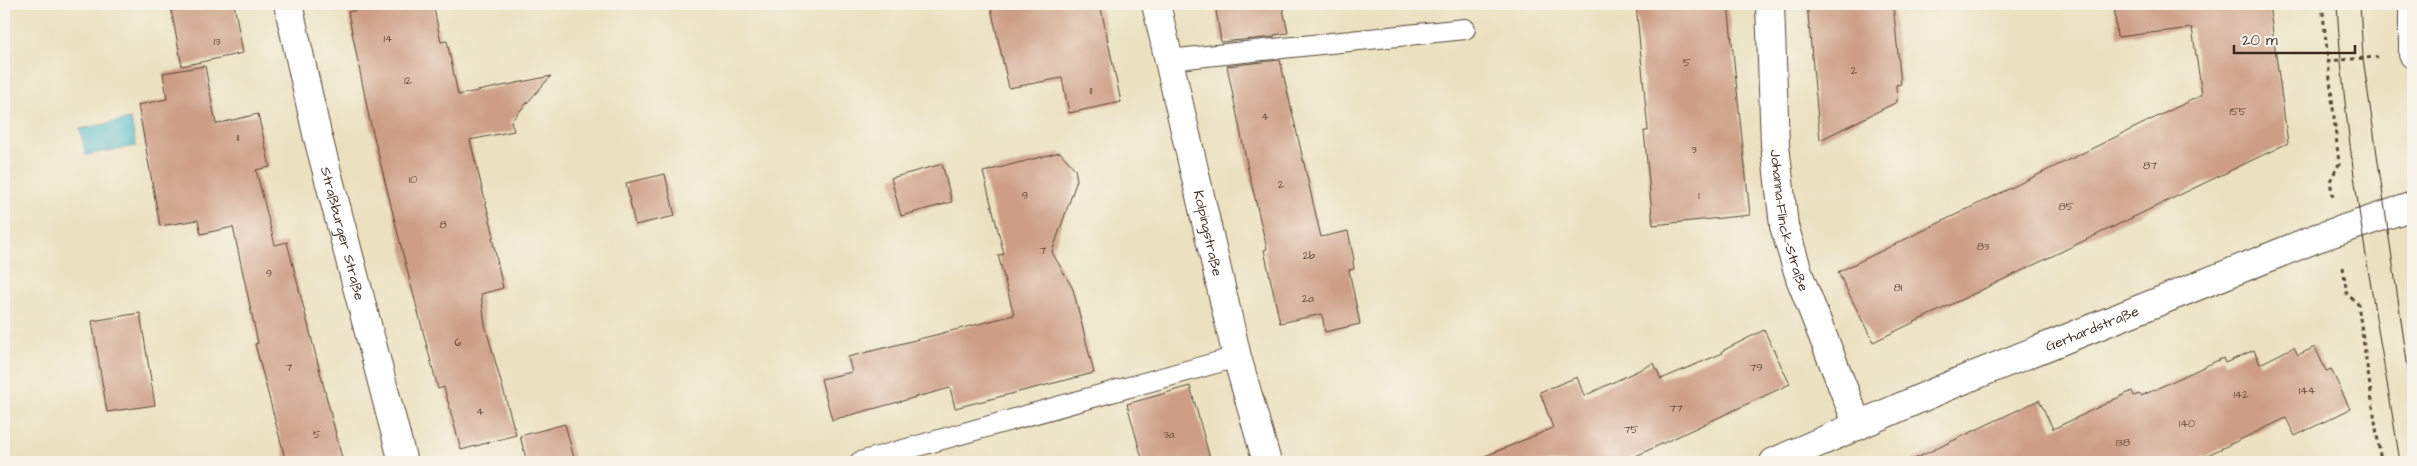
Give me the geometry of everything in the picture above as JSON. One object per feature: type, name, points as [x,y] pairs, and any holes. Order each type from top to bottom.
[{"type":"street","name":"Straßburger Straße","points":[[288,4],[317,134],[403,462]]},
{"type":"street","name":"Kolpingstraße","points":[[1156,4],[1237,357],[1267,462]]},
{"type":"street","name":"Johanna-Flinck-Straße","points":[[1770,4],[1775,145],[1784,226],[1800,278],[1858,426]]},
{"type":"street","points":[[2413,4],[2413,54]]},
{"type":"street","name":"Gerhardstraße","points":[[1774,462],[1958,382],[2324,235],[2413,206]]},
{"type":"lane","points":[[1168,60],[1465,29]]},
{"type":"lane","points":[[860,462],[1237,357]]},
{"type":"path","points":[[2322,4],[2322,12]]},
{"type":"path","points":[[2327,61],[2413,54]]},
{"type":"water","points":[[131,119],[136,146],[86,155],[80,129]]},
{"type":"building","points":[[170,4],[234,4],[243,53],[182,66]]},
{"type":"building","points":[[390,4],[433,4],[441,42],[447,41],[458,95],[551,76],[511,121],[514,131],[470,140],[494,236],[492,237],[503,288],[481,294],[485,325],[516,435],[461,450],[444,387],[438,389],[404,258],[369,117],[348,12]]},
{"type":"building","points":[[990,4],[1100,4],[1121,102],[1069,113],[1062,78],[1009,88]]},
{"type":"building","points":[[1215,4],[1282,4],[1288,33],[1274,35],[1274,37],[1221,42]]},
{"type":"building","points":[[1636,4],[1728,4],[1750,215],[1653,225],[1644,131],[1648,131]]},
{"type":"building","points":[[1807,4],[1893,4],[1901,84],[1896,85],[1897,102],[1820,140]]},
{"type":"building","points":[[2114,4],[2269,4],[2288,143],[1873,342],[1838,272],[2202,95],[2192,28],[2117,37]]},
{"type":"building","points":[[1280,60],[1321,237],[1348,231],[1354,260],[1354,269],[1349,270],[1360,324],[1325,332],[1322,314],[1280,323],[1264,250],[1267,249],[1227,66]]},
{"type":"building","points":[[205,66],[216,124],[258,114],[270,167],[256,170],[275,245],[287,242],[343,462],[286,462],[255,344],[258,343],[233,227],[201,234],[198,220],[160,226],[138,105],[167,99],[163,73]]},
{"type":"building","points":[[1060,152],[1075,169],[1077,180],[1052,252],[1073,289],[1094,373],[955,408],[950,388],[832,420],[821,379],[852,372],[848,357],[1014,315],[998,255],[1004,254],[983,172]]},
{"type":"building","points":[[942,164],[952,202],[901,216],[891,178]]},
{"type":"building","points":[[665,174],[675,216],[635,225],[626,183]]},
{"type":"building","points":[[140,313],[155,405],[107,412],[92,321]]},
{"type":"building","points":[[1764,330],[1790,384],[1623,462],[1471,462],[1553,428],[1540,392],[1577,377],[1584,396],[1654,363],[1661,379],[1723,353],[1722,351]]},
{"type":"building","points":[[2294,347],[2298,355],[2315,347],[2326,371],[2331,369],[2350,409],[2295,436],[2286,418],[2193,462],[1908,462],[2039,400],[2053,429],[2132,391],[2134,396],[2139,394],[2141,396],[2223,358],[2225,363],[2254,350],[2260,364]]},
{"type":"building","points":[[1190,386],[1211,462],[1143,462],[1127,404]]},
{"type":"building","points":[[565,424],[575,462],[527,462],[520,436]]},
{"type":"tram line","points":[[2337,4],[2341,61],[2354,176],[2400,462]]},
{"type":"tram line","points":[[2360,4],[2363,58],[2413,403]]}]
